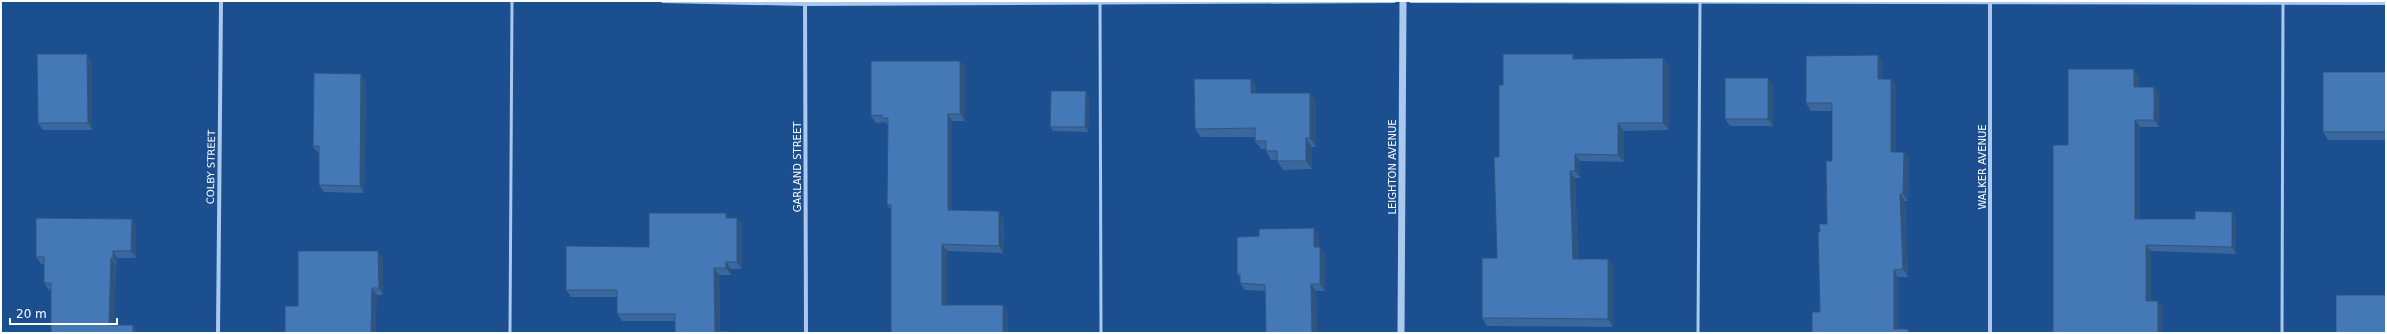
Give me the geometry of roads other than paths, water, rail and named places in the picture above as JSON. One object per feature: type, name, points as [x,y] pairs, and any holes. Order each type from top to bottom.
[{"type":"street","name":"COLBY STREET","points":[[218,333],[221,1]]},
{"type":"street","points":[[663,1],[1394,1]]},
{"type":"street","name":"LEIGHTON AVENUE","points":[[1401,333],[1403,1]]},
{"type":"street","points":[[1412,1],[2386,3]]},
{"type":"street","name":"GARLAND STREET","points":[[805,2],[806,333]]},
{"type":"street","name":"WALKER AVENUE","points":[[1990,2],[1990,333]]},
{"type":"lane","points":[[510,333],[512,1]]},
{"type":"lane","points":[[1100,1],[1101,333]]},
{"type":"lane","points":[[1698,333],[1700,2]]},
{"type":"lane","points":[[2282,333],[2283,2]]}]
